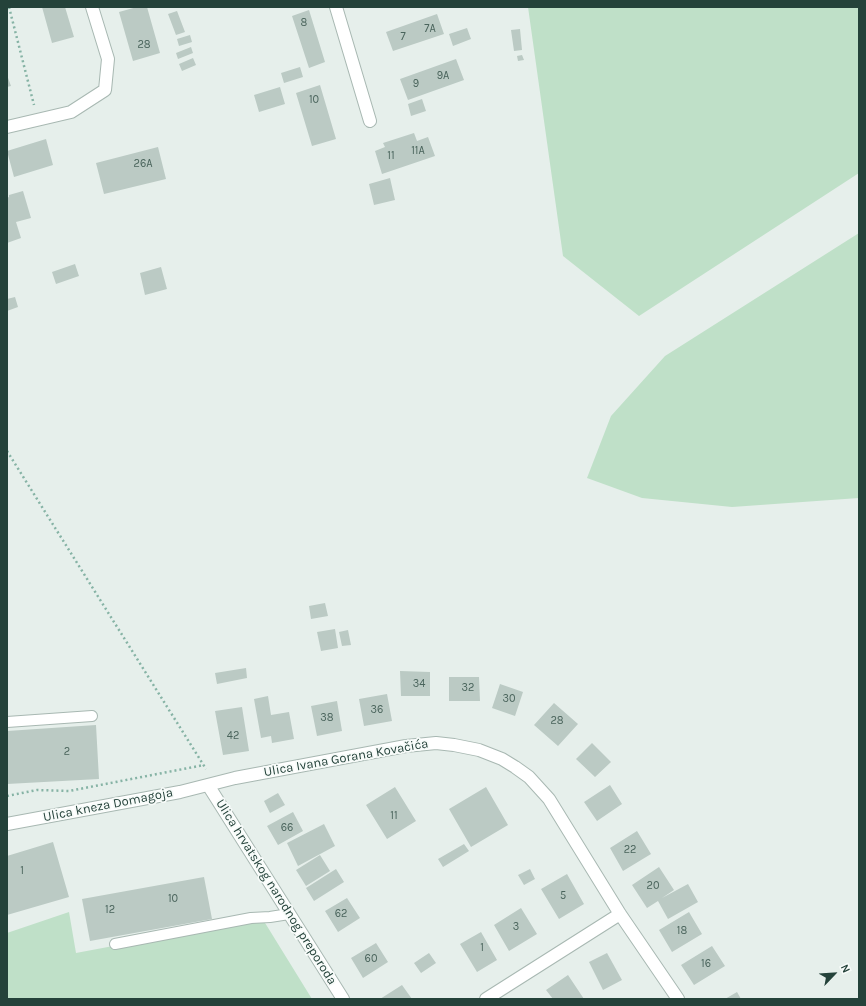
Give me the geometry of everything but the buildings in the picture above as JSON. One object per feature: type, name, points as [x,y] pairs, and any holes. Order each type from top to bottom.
[{"type":"street","points":[[7,127],[71,112],[105,90],[108,60],[92,7]]},
{"type":"street","points":[[336,7],[370,121]]},
{"type":"street","name":"Ulica Ivana Gorana Kovačića","points":[[208,785],[292,767],[382,750],[424,744],[436,743],[454,745],[479,750],[502,759],[529,777],[541,788],[620,914],[678,999]]},
{"type":"street","name":"Ulica kneza Domagoja","points":[[7,824],[208,785]]},
{"type":"street","name":"Ulica hrvatskog narodnog preporoda","points":[[208,785],[343,999]]},
{"type":"street","points":[[486,999],[620,914]]},
{"type":"lane","points":[[7,722],[92,716]]},
{"type":"lane","points":[[115,944],[251,918],[289,914]]},
{"type":"path","points":[[9,7],[38,120]]},
{"type":"path","points":[[7,451],[204,765],[208,775],[208,785]]},
{"type":"path","points":[[7,796],[37,790],[69,791],[204,765]]},
{"type":"green space","points":[[528,7],[859,7],[859,173],[639,316],[563,256]]},
{"type":"green space","points":[[859,233],[859,498],[732,507],[642,498],[587,478],[611,416],[665,356]]},
{"type":"green space","points":[[69,912],[76,953],[262,918],[312,999],[7,999],[7,933]]}]
